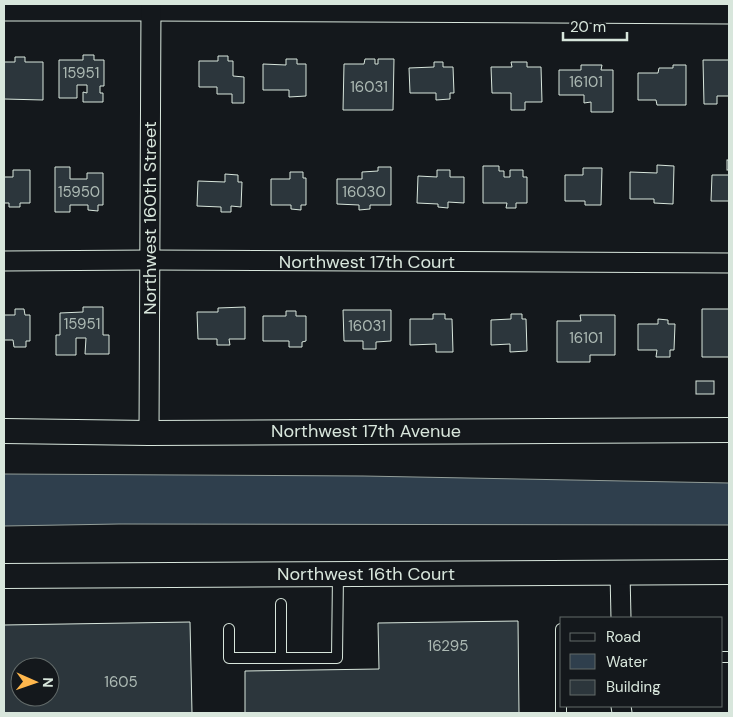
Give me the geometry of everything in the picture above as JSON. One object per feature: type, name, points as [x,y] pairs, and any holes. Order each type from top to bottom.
[{"type":"street","points":[[4,11],[151,7],[729,14]]},
{"type":"street","name":"Northwest 160th Street","points":[[150,433],[151,7]]},
{"type":"street","name":"Northwest 17th Court","points":[[4,261],[729,263]]},
{"type":"street","name":"Northwest 17th Avenue","points":[[4,431],[150,433],[729,430]]},
{"type":"street","name":"Northwest 16th Court","points":[[4,576],[729,572]]},
{"type":"street","points":[[620,573],[621,617]]},
{"type":"lane","points":[[229,629],[229,658],[337,658],[338,574]]},
{"type":"lane","points":[[281,604],[281,658]]},
{"type":"water","points":[[4,474],[363,476],[729,483],[729,525],[119,524],[4,526]]},
{"type":"building","points":[[83,55],[94,55],[94,60],[104,60],[104,86],[100,86],[100,93],[103,93],[103,102],[83,102],[83,92],[87,93],[87,85],[77,85],[77,98],[59,98],[59,60],[83,60]]},
{"type":"building","points":[[218,56],[228,56],[228,61],[233,61],[233,76],[244,77],[244,103],[232,103],[232,94],[217,94],[217,87],[199,87],[199,61],[218,61]]},
{"type":"building","points":[[15,57],[25,57],[25,62],[43,62],[43,100],[4,99],[4,62],[15,62]]},
{"type":"building","points":[[286,59],[297,59],[297,64],[306,64],[306,96],[289,97],[289,90],[263,90],[263,64],[286,65]]},
{"type":"building","points":[[365,59],[375,59],[375,64],[378,64],[378,59],[394,59],[393,110],[343,110],[344,64],[364,64]]},
{"type":"building","points":[[703,60],[729,60],[729,96],[717,96],[717,104],[704,104]]},
{"type":"building","points":[[434,62],[443,62],[443,67],[453,67],[454,93],[450,93],[450,99],[436,100],[436,93],[410,93],[409,68],[434,67]]},
{"type":"building","points":[[511,62],[527,62],[527,67],[541,67],[542,102],[525,102],[525,110],[511,110],[511,93],[492,93],[491,67],[512,67]]},
{"type":"building","points":[[581,65],[602,65],[601,70],[613,70],[613,112],[591,112],[591,102],[584,103],[584,95],[559,95],[559,70],[581,70]]},
{"type":"building","points":[[673,65],[686,65],[686,105],[657,105],[656,100],[638,100],[638,73],[658,73],[659,68],[673,68]]},
{"type":"building","points":[[727,160],[729,160],[729,170],[727,170]]},
{"type":"building","points":[[657,165],[674,166],[673,204],[654,203],[654,199],[630,199],[630,172],[657,173]]},
{"type":"building","points":[[483,166],[499,166],[499,171],[504,171],[504,177],[510,177],[510,170],[523,170],[523,177],[527,177],[527,203],[516,203],[516,208],[506,208],[507,203],[483,203]]},
{"type":"building","points":[[55,167],[70,167],[70,179],[87,179],[87,173],[103,173],[103,205],[98,205],[98,211],[88,210],[88,205],[70,205],[70,212],[55,212]]},
{"type":"building","points":[[378,167],[391,167],[391,205],[370,205],[370,209],[359,210],[359,205],[337,204],[337,179],[362,179],[362,172],[378,171]]},
{"type":"building","points":[[583,168],[602,168],[601,205],[585,205],[585,201],[565,201],[565,175],[583,175]]},
{"type":"building","points":[[13,170],[30,170],[30,203],[20,203],[20,207],[9,207],[9,203],[4,203],[4,177],[13,177]]},
{"type":"building","points":[[437,170],[450,170],[450,177],[464,177],[464,203],[448,202],[448,208],[438,207],[438,204],[417,203],[418,176],[437,177]]},
{"type":"building","points":[[290,172],[303,172],[303,178],[306,178],[306,205],[301,205],[301,210],[291,209],[291,205],[271,205],[271,179],[290,179]]},
{"type":"building","points":[[225,174],[238,175],[238,182],[242,182],[241,207],[231,206],[231,212],[221,212],[221,207],[197,206],[198,181],[225,182]]},
{"type":"building","points":[[712,175],[729,175],[729,201],[711,201]]},
{"type":"building","points":[[83,307],[103,307],[103,335],[109,335],[109,354],[85,354],[86,338],[76,338],[76,355],[56,355],[56,335],[60,335],[60,313],[83,312]]},
{"type":"building","points":[[245,307],[245,339],[229,339],[230,345],[217,345],[217,339],[198,339],[197,312],[218,312],[218,308]]},
{"type":"building","points":[[15,309],[24,309],[25,315],[30,315],[30,341],[26,341],[26,347],[14,347],[13,340],[4,340],[4,315],[15,315]]},
{"type":"building","points":[[702,309],[729,309],[729,357],[702,357]]},
{"type":"building","points":[[343,310],[391,310],[391,341],[376,342],[376,349],[363,349],[363,341],[344,341]]},
{"type":"building","points":[[286,311],[296,311],[296,316],[306,316],[306,341],[302,342],[302,347],[289,347],[289,341],[263,341],[263,316],[286,316]]},
{"type":"building","points":[[433,314],[445,314],[445,319],[452,319],[453,352],[436,352],[436,344],[410,345],[410,319],[433,319]]},
{"type":"building","points":[[511,314],[522,314],[522,319],[526,319],[527,351],[510,352],[510,344],[491,345],[491,320],[511,319]]},
{"type":"building","points":[[580,315],[615,315],[615,355],[590,355],[590,362],[557,362],[557,321],[581,321]]},
{"type":"building","points":[[658,319],[668,320],[668,324],[675,324],[674,350],[670,350],[670,357],[656,357],[657,350],[638,350],[638,324],[658,324]]},
{"type":"building","points":[[696,381],[714,381],[714,394],[696,394]]},
{"type":"building","points":[[518,621],[519,713],[245,713],[245,671],[379,669],[378,623]]},
{"type":"building","points":[[190,622],[192,713],[4,713],[4,625]]}]
